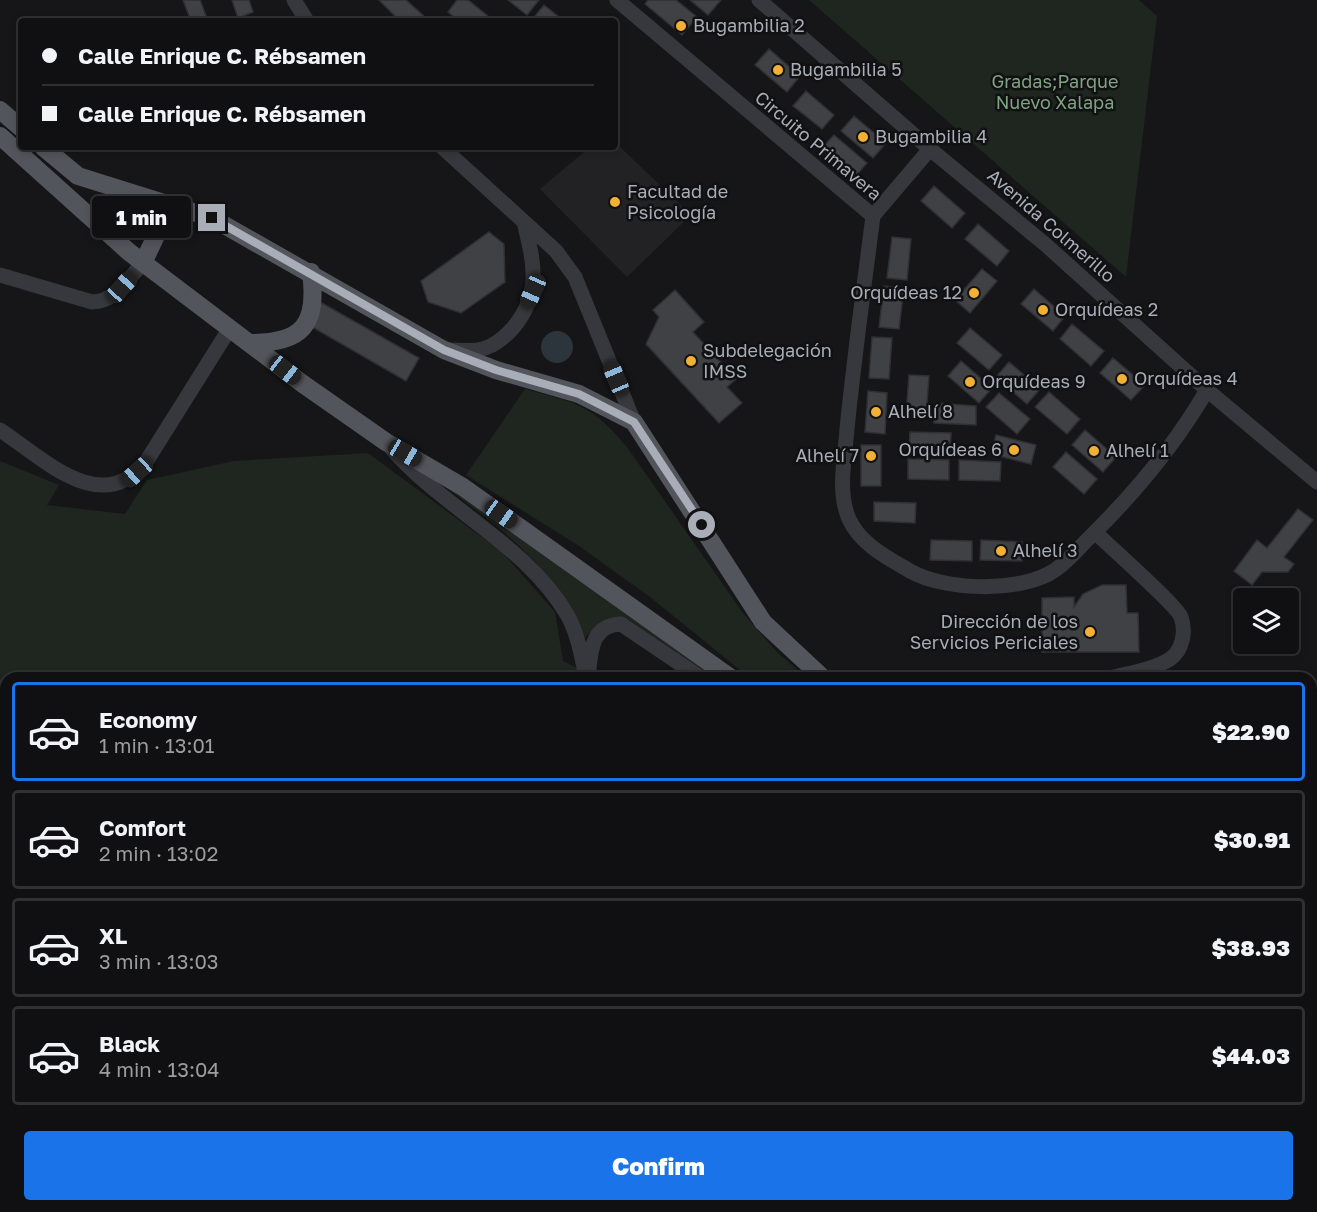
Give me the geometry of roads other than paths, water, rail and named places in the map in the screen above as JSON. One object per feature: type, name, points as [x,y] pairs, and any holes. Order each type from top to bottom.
[{"type":"main road","points":[[0,110],[18,125]]},
{"type":"main road","points":[[0,136],[143,263],[303,384],[386,442],[463,487],[723,672]]},
{"type":"main road","points":[[47,150],[78,176],[212,218],[311,272],[444,350],[496,370],[579,394],[634,422],[764,622],[817,672]]},
{"type":"main road","points":[[143,263],[163,221],[181,210]]},
{"type":"main road","points":[[250,343],[275,343],[299,333],[313,309],[311,272]]},
{"type":"street","points":[[294,0],[305,18]]},
{"type":"street","name":"Circuito Primavera","points":[[617,0],[873,216],[844,465],[843,495],[849,519],[862,538],[888,558],[921,577],[957,585],[999,586],[1028,583],[1055,570],[1095,532],[1149,474],[1188,423],[1207,390]]},
{"type":"street","name":"Avenida Colmerillo","points":[[759,0],[930,149],[1046,245],[1207,390],[1317,482]]},
{"type":"street","points":[[873,216],[930,149]]},
{"type":"street","points":[[445,150],[556,251],[575,277],[634,422]]},
{"type":"street","points":[[444,350],[480,350],[493,345],[505,337],[522,317],[533,291],[533,259],[524,222]]},
{"type":"street","points":[[0,275],[92,302],[102,302],[111,298],[143,263]]},
{"type":"street","points":[[0,430],[38,457],[85,482],[103,486],[128,480],[146,462],[230,328]]},
{"type":"street","points":[[386,442],[409,468],[525,564],[548,588],[568,618],[579,645],[586,672]]},
{"type":"street","points":[[1095,532],[1181,616],[1183,637],[1181,648],[1173,657],[1157,666],[1133,672]]},
{"type":"street","points":[[588,672],[591,644],[609,625],[621,624],[692,672]]},
{"type":"place","name":"Bugambilia 2","points":[[681,26]]},
{"type":"place","name":"Bugambilia 5","points":[[778,70]]},
{"type":"place","name":"Bugambilia 4","points":[[863,137]]},
{"type":"place","name":"Facultad de Psicología","points":[[615,202]]},
{"type":"place","name":"Orquídeas 12","points":[[974,293]]},
{"type":"place","name":"Orquídeas 2","points":[[1043,310]]},
{"type":"place","name":"Subdelegación IMSS","points":[[691,361]]},
{"type":"place","name":"Orquídeas 4","points":[[1122,379]]},
{"type":"place","name":"Orquídeas 9","points":[[970,382]]},
{"type":"place","name":"Alhelí 8","points":[[876,412]]},
{"type":"place","name":"Orquídeas 6","points":[[1014,450]]},
{"type":"place","name":"Alhelí 1","points":[[1094,451]]},
{"type":"place","name":"Alhelí 7","points":[[871,456]]},
{"type":"place","name":"Alhelí 3","points":[[1001,551]]},
{"type":"place","name":"Dirección de los Servicios Periciales","points":[[1090,632]]},
{"type":"park label","name":"Gradas;Parque Nuevo Xalapa","points":[[1055,92]]}]
